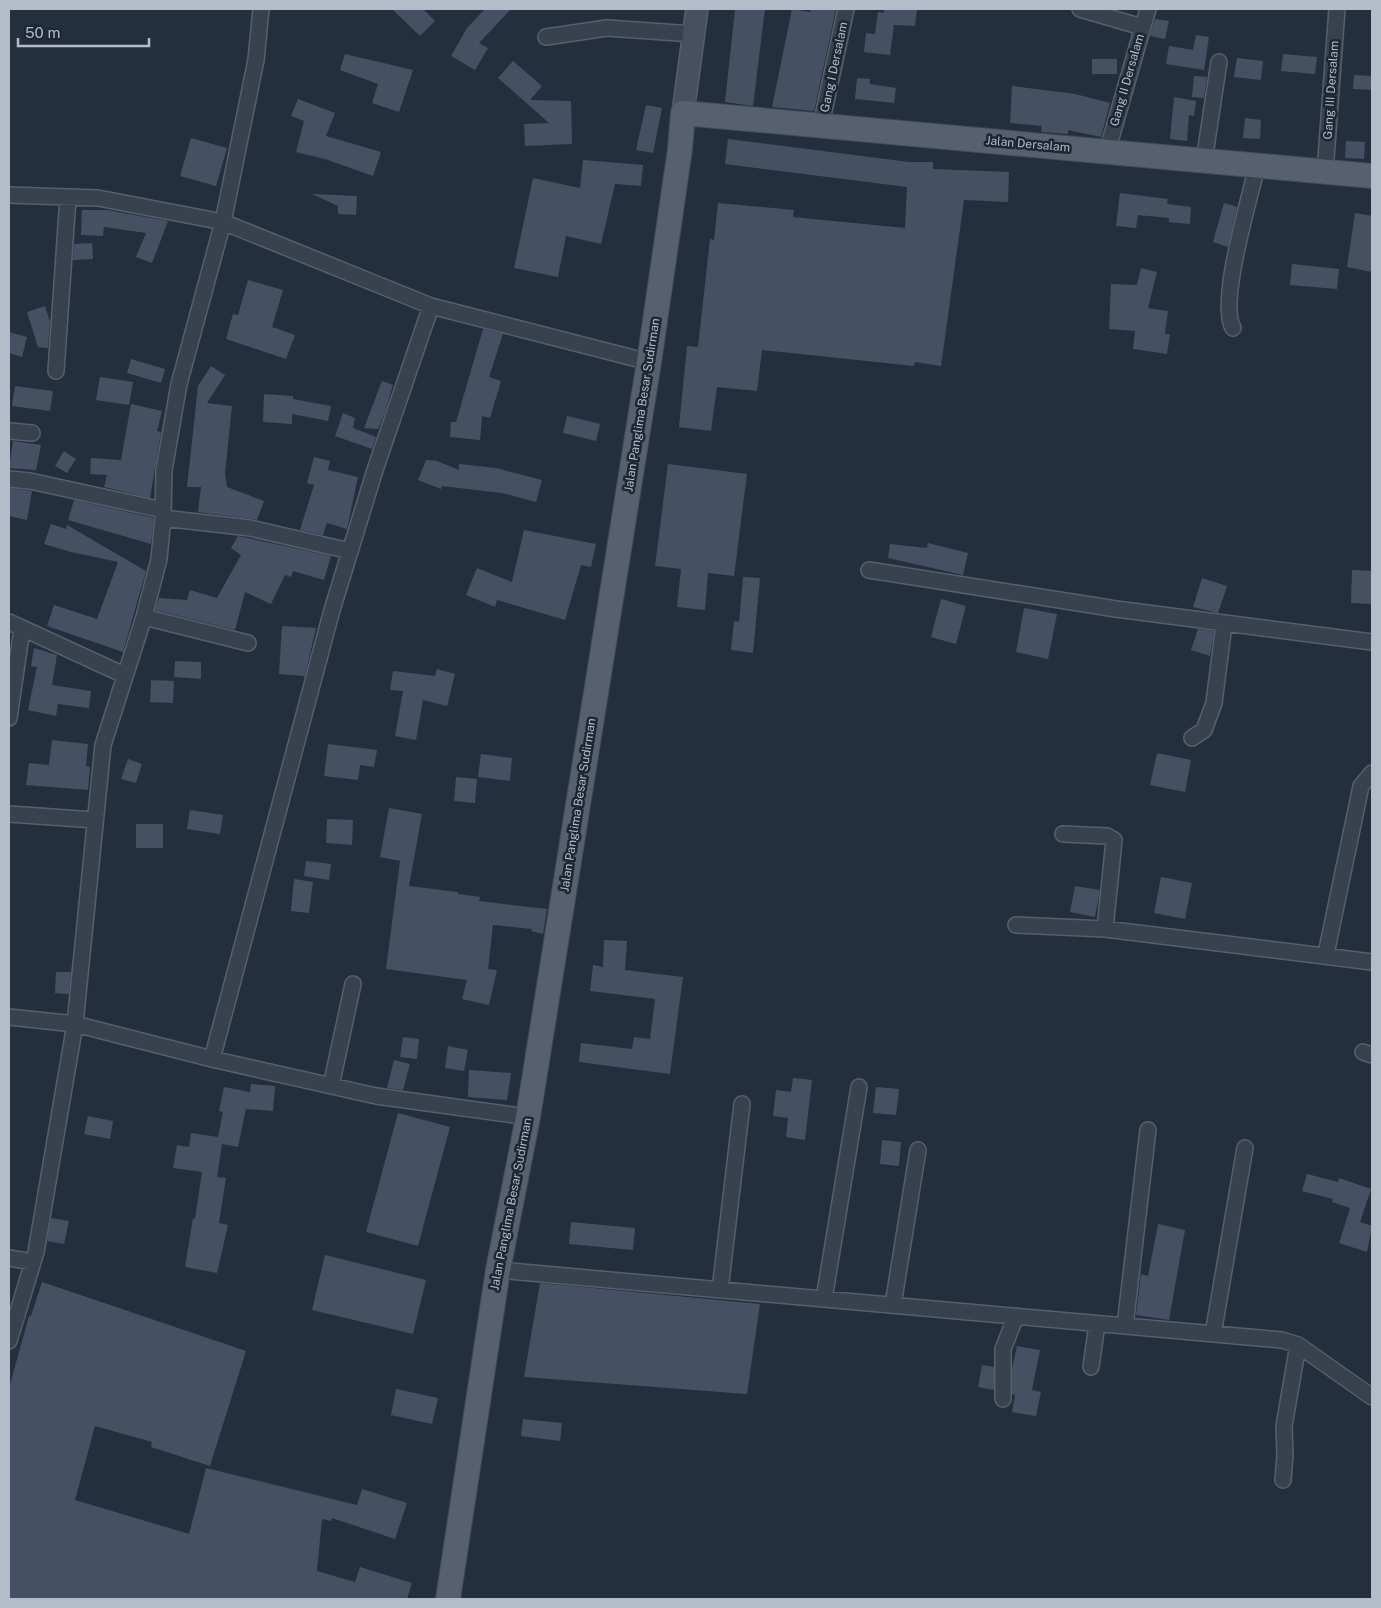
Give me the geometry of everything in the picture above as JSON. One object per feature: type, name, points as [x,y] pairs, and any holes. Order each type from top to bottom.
[{"type":"main road","name":"Jalan Panglima Besar Sudirman","points":[[448,1599],[498,1270],[528,1117],[649,362],[680,149],[697,9]]},
{"type":"main road","name":"Jalan Dersalam","points":[[683,113],[1372,176]]},
{"type":"street","points":[[9,1341],[32,1262],[76,1024],[102,745],[144,617],[159,558],[164,470],[179,384],[223,222],[256,60],[261,9]]},
{"type":"street","name":"Gang I Dersalam","points":[[821,125],[846,9]]},
{"type":"street","points":[[1080,9],[1142,27]]},
{"type":"street","name":"Gang II Dersalam","points":[[1107,152],[1148,9]]},
{"type":"street","name":"Gang III Dersalam","points":[[1324,172],[1337,9]]},
{"type":"street","points":[[546,37],[607,28],[693,34]]},
{"type":"street","points":[[1204,161],[1219,62]]},
{"type":"street","points":[[1233,328],[1228,311],[1231,280],[1257,166]]},
{"type":"street","points":[[9,195],[98,198],[223,222],[431,306],[649,362]]},
{"type":"street","points":[[56,371],[68,197]]},
{"type":"street","points":[[212,1060],[332,610],[375,470],[431,306]]},
{"type":"street","points":[[9,431],[32,433]]},
{"type":"street","points":[[9,480],[30,481],[163,514],[250,528],[350,551]]},
{"type":"street","points":[[869,570],[1224,624],[1372,642]]},
{"type":"street","points":[[144,617],[248,643]]},
{"type":"street","points":[[1192,738],[1204,730],[1214,703],[1224,624]]},
{"type":"street","points":[[9,718],[15,625],[124,675]]},
{"type":"street","points":[[1326,954],[1361,786],[1372,773]]},
{"type":"street","points":[[9,814],[95,820]]},
{"type":"street","points":[[1063,834],[1107,836],[1114,840],[1105,929]]},
{"type":"street","points":[[1016,924],[1105,929],[1326,954],[1372,962]]},
{"type":"street","points":[[331,1086],[353,984]]},
{"type":"street","points":[[9,1017],[76,1024],[212,1060],[376,1096],[528,1117]]},
{"type":"street","points":[[824,1299],[859,1087]]},
{"type":"street","points":[[720,1290],[742,1104]]},
{"type":"street","points":[[1125,1326],[1148,1130]]},
{"type":"street","points":[[1213,1334],[1245,1148]]},
{"type":"street","points":[[893,1305],[918,1150]]},
{"type":"street","points":[[9,1258],[32,1262]]},
{"type":"street","points":[[498,1270],[1282,1340],[1298,1345],[1372,1397]]},
{"type":"street","points":[[1003,1400],[1003,1349],[1016,1316]]},
{"type":"street","points":[[1091,1367],[1097,1324]]},
{"type":"street","points":[[1283,1480],[1285,1455],[1284,1426],[1298,1345]]},
{"type":"building","points":[[392,9],[423,9],[435,21],[420,36]]},
{"type":"building","points":[[485,9],[511,9],[479,43],[488,48],[475,70],[451,56],[467,28]]},
{"type":"building","points":[[735,9],[765,9],[753,106],[725,102]]},
{"type":"building","points":[[792,9],[810,12],[811,9],[836,9],[814,111],[772,107]]},
{"type":"building","points":[[884,9],[917,9],[915,26],[894,25],[890,55],[864,52],[866,33],[875,34],[878,12],[884,13]]},
{"type":"building","points":[[1155,19],[1169,21],[1165,39],[1150,36]]},
{"type":"building","points":[[1196,35],[1209,37],[1204,70],[1166,64],[1169,46],[1193,50]]},
{"type":"building","points":[[345,54],[413,70],[399,112],[372,103],[378,84],[340,70]]},
{"type":"building","points":[[1283,54],[1317,57],[1315,74],[1281,71]]},
{"type":"building","points":[[1237,58],[1263,61],[1261,80],[1234,77]]},
{"type":"building","points":[[1092,59],[1117,59],[1117,74],[1092,74]]},
{"type":"building","points":[[513,61],[542,86],[530,100],[571,101],[572,144],[525,146],[524,124],[549,123],[498,78]]},
{"type":"building","points":[[1354,75],[1372,76],[1372,90],[1353,89]]},
{"type":"building","points":[[1194,76],[1207,77],[1204,98],[1192,97]]},
{"type":"building","points":[[857,78],[870,79],[870,84],[896,88],[894,103],[855,99]]},
{"type":"building","points":[[1012,86],[1075,94],[1110,103],[1101,137],[1068,130],[1068,134],[1041,132],[1042,126],[1010,123]]},
{"type":"building","points":[[1174,97],[1196,101],[1194,116],[1189,115],[1187,141],[1170,139]]},
{"type":"building","points":[[298,99],[335,113],[326,136],[381,152],[373,176],[325,159],[296,152],[304,121],[291,116]]},
{"type":"building","points":[[646,105],[662,108],[653,153],[636,150]]},
{"type":"building","points":[[1245,118],[1261,120],[1260,139],[1243,138]]},
{"type":"building","points":[[191,138],[227,148],[216,186],[180,176]]},
{"type":"building","points":[[728,139],[909,162],[933,162],[933,169],[1009,172],[1008,202],[964,200],[941,366],[915,362],[914,366],[762,350],[757,391],[717,387],[711,431],[679,427],[687,346],[698,347],[710,239],[714,240],[718,203],[794,210],[793,217],[905,228],[907,187],[725,164]]},
{"type":"building","points":[[1346,141],[1365,142],[1364,159],[1345,158]]},
{"type":"building","points":[[583,160],[643,165],[641,186],[615,184],[601,244],[566,236],[558,277],[514,268],[533,178],[580,188]]},
{"type":"building","points":[[1120,193],[1168,199],[1167,204],[1191,207],[1190,224],[1169,222],[1169,218],[1138,215],[1136,228],[1116,226]]},
{"type":"building","points":[[312,194],[357,196],[356,215],[338,214],[338,206]]},
{"type":"building","points":[[1224,203],[1237,207],[1228,247],[1213,242]]},
{"type":"building","points":[[82,210],[107,210],[168,221],[152,263],[136,257],[146,233],[104,227],[103,236],[81,235]]},
{"type":"building","points":[[1355,213],[1372,216],[1372,272],[1347,267]]},
{"type":"building","points":[[92,243],[93,259],[73,260],[74,244]]},
{"type":"building","points":[[1292,264],[1339,269],[1337,289],[1290,285]]},
{"type":"building","points":[[1141,268],[1157,272],[1148,308],[1168,311],[1165,334],[1170,334],[1167,354],[1133,349],[1135,331],[1109,329],[1111,284],[1137,285]]},
{"type":"building","points":[[248,280],[283,290],[272,327],[295,335],[286,359],[226,339],[233,314],[238,315]]},
{"type":"building","points":[[45,306],[50,322],[48,348],[38,347],[27,312]]},
{"type":"building","points":[[483,329],[503,334],[489,377],[501,381],[490,418],[482,416],[480,440],[450,437],[451,422],[456,422]]},
{"type":"building","points":[[9,332],[27,337],[22,357],[9,353]]},
{"type":"building","points":[[131,359],[165,369],[161,383],[127,373]]},
{"type":"building","points":[[211,366],[225,375],[207,403],[232,406],[225,474],[227,487],[264,501],[257,520],[198,512],[201,487],[187,487],[198,386]]},
{"type":"building","points":[[100,377],[133,382],[129,405],[96,400]]},
{"type":"building","points":[[382,381],[393,385],[385,412],[378,429],[364,428]]},
{"type":"building","points":[[15,386],[53,391],[50,411],[12,406]]},
{"type":"building","points":[[264,394],[293,396],[293,399],[331,406],[328,421],[292,414],[292,424],[263,422]]},
{"type":"building","points":[[131,404],[162,411],[157,431],[161,432],[150,498],[104,487],[107,475],[90,474],[91,458],[121,460]]},
{"type":"building","points":[[343,413],[355,418],[353,428],[376,437],[372,449],[335,436]]},
{"type":"building","points":[[567,416],[600,424],[596,441],[563,433]]},
{"type":"building","points":[[13,441],[41,445],[36,470],[9,468]]},
{"type":"building","points":[[64,451],[76,459],[67,473],[55,466]]},
{"type":"building","points":[[314,457],[330,461],[328,470],[358,477],[347,529],[327,523],[323,535],[300,530],[314,485],[307,483]]},
{"type":"building","points":[[426,460],[437,461],[459,470],[459,464],[496,468],[542,480],[536,502],[502,493],[442,486],[441,489],[418,480]]},
{"type":"building","points":[[668,464],[747,474],[734,576],[708,573],[705,610],[677,607],[681,569],[655,566]]},
{"type":"building","points":[[10,488],[32,491],[27,520],[9,516]]},
{"type":"building","points":[[74,500],[154,518],[151,544],[68,520]]},
{"type":"building","points":[[51,524],[66,529],[67,525],[146,571],[123,652],[47,626],[54,605],[97,619],[118,562],[44,544]]},
{"type":"building","points":[[524,530],[596,544],[591,567],[581,565],[565,620],[497,600],[495,607],[466,595],[477,568],[512,582]]},
{"type":"building","points":[[238,536],[331,556],[324,580],[293,571],[291,577],[285,575],[271,604],[245,592],[235,630],[155,610],[159,598],[187,600],[190,590],[217,598],[241,555],[231,548]]},
{"type":"building","points":[[928,543],[968,553],[963,575],[888,558],[890,544],[927,548]]},
{"type":"building","points":[[1352,570],[1372,571],[1372,604],[1351,603]]},
{"type":"building","points":[[743,577],[760,578],[753,653],[731,650],[734,621],[739,622]]},
{"type":"building","points":[[1202,578],[1227,586],[1218,613],[1193,607]]},
{"type":"building","points":[[941,599],[966,606],[956,644],[931,637]]},
{"type":"building","points":[[1024,608],[1057,614],[1048,659],[1016,652]]},
{"type":"building","points":[[282,626],[316,628],[305,676],[279,674]]},
{"type":"building","points":[[1198,629],[1214,631],[1210,656],[1191,650]]},
{"type":"building","points":[[34,648],[57,655],[52,685],[91,691],[89,708],[58,704],[56,716],[28,710],[37,667],[31,666]]},
{"type":"building","points":[[175,661],[201,662],[201,679],[174,677]]},
{"type":"building","points":[[437,669],[455,674],[447,706],[423,700],[416,740],[395,736],[403,691],[390,690],[393,671],[435,676]]},
{"type":"building","points":[[151,680],[174,681],[173,703],[150,702]]},
{"type":"building","points":[[52,740],[88,744],[86,766],[90,767],[88,790],[26,785],[29,763],[49,765]]},
{"type":"building","points":[[328,744],[377,750],[374,767],[360,765],[358,780],[324,776]]},
{"type":"building","points":[[1157,753],[1191,760],[1185,792],[1150,785]]},
{"type":"building","points":[[481,754],[512,758],[510,781],[478,777]]},
{"type":"building","points":[[128,759],[142,764],[136,783],[121,779]]},
{"type":"building","points":[[456,777],[477,779],[475,803],[454,801]]},
{"type":"building","points":[[389,808],[422,814],[409,886],[458,892],[458,894],[480,897],[479,901],[547,909],[543,934],[531,931],[532,929],[493,925],[488,969],[497,970],[489,1005],[462,999],[467,980],[386,969],[400,861],[380,857]]},
{"type":"building","points":[[190,810],[223,815],[220,834],[187,829]]},
{"type":"building","points":[[327,819],[353,820],[352,845],[326,843]]},
{"type":"building","points":[[136,824],[163,824],[163,848],[136,848]]},
{"type":"building","points":[[306,861],[331,864],[329,880],[304,876]]},
{"type":"building","points":[[1161,877],[1192,883],[1185,919],[1154,913]]},
{"type":"building","points":[[294,879],[313,882],[309,913],[291,911]]},
{"type":"building","points":[[1075,886],[1100,890],[1095,917],[1070,912]]},
{"type":"building","points":[[604,940],[627,941],[625,970],[683,977],[670,1074],[579,1062],[581,1043],[632,1049],[634,1037],[650,1039],[655,999],[590,991],[593,965],[603,967]]},
{"type":"building","points":[[56,972],[71,972],[69,994],[55,993]]},
{"type":"building","points":[[403,1037],[419,1039],[417,1059],[400,1057]]},
{"type":"building","points":[[448,1046],[468,1050],[464,1071],[445,1068]]},
{"type":"building","points":[[394,1060],[410,1064],[403,1090],[387,1088]]},
{"type":"building","points":[[469,1070],[511,1073],[507,1100],[468,1097]]},
{"type":"building","points":[[793,1078],[812,1080],[805,1140],[786,1137],[788,1118],[773,1116],[776,1090],[791,1092]]},
{"type":"building","points":[[251,1084],[275,1086],[273,1111],[246,1109],[238,1147],[222,1144],[217,1177],[226,1178],[219,1223],[228,1225],[217,1273],[185,1267],[202,1172],[173,1168],[177,1145],[189,1147],[191,1133],[218,1137],[223,1112],[219,1111],[224,1087],[250,1092]]},
{"type":"building","points":[[876,1087],[899,1089],[896,1115],[873,1113]]},
{"type":"building","points":[[398,1113],[450,1127],[418,1246],[366,1232]]},
{"type":"building","points":[[88,1116],[113,1121],[110,1139],[84,1134]]},
{"type":"building","points":[[882,1140],[901,1142],[899,1166],[880,1164]]},
{"type":"building","points":[[1307,1174],[1338,1182],[1339,1178],[1371,1189],[1360,1222],[1372,1226],[1367,1252],[1339,1243],[1350,1208],[1332,1202],[1333,1199],[1302,1191]]},
{"type":"building","points":[[51,1218],[69,1221],[64,1244],[47,1241]]},
{"type":"building","points":[[571,1222],[635,1228],[633,1250],[569,1244]]},
{"type":"building","points":[[1158,1224],[1185,1230],[1169,1320],[1136,1315],[1141,1274],[1148,1276]]},
{"type":"building","points":[[325,1255],[426,1280],[413,1334],[312,1310]]},
{"type":"building","points":[[42,1282],[246,1351],[210,1466],[151,1447],[152,1442],[95,1426],[75,1500],[189,1534],[206,1468],[357,1505],[362,1489],[407,1503],[395,1539],[332,1518],[331,1521],[322,1519],[317,1571],[355,1582],[360,1567],[412,1583],[407,1599],[9,1599],[9,1388],[29,1316],[31,1316]]},
{"type":"building","points":[[540,1283],[760,1304],[747,1394],[524,1377]]},
{"type":"building","points":[[1017,1346],[1040,1350],[1032,1390],[1041,1392],[1036,1416],[1012,1412],[1015,1395],[1012,1394],[1012,1368]]},
{"type":"building","points":[[982,1365],[994,1367],[994,1390],[978,1387]]},
{"type":"building","points":[[396,1389],[438,1398],[432,1424],[391,1415]]},
{"type":"building","points":[[523,1419],[562,1423],[560,1441],[521,1436]]}]
